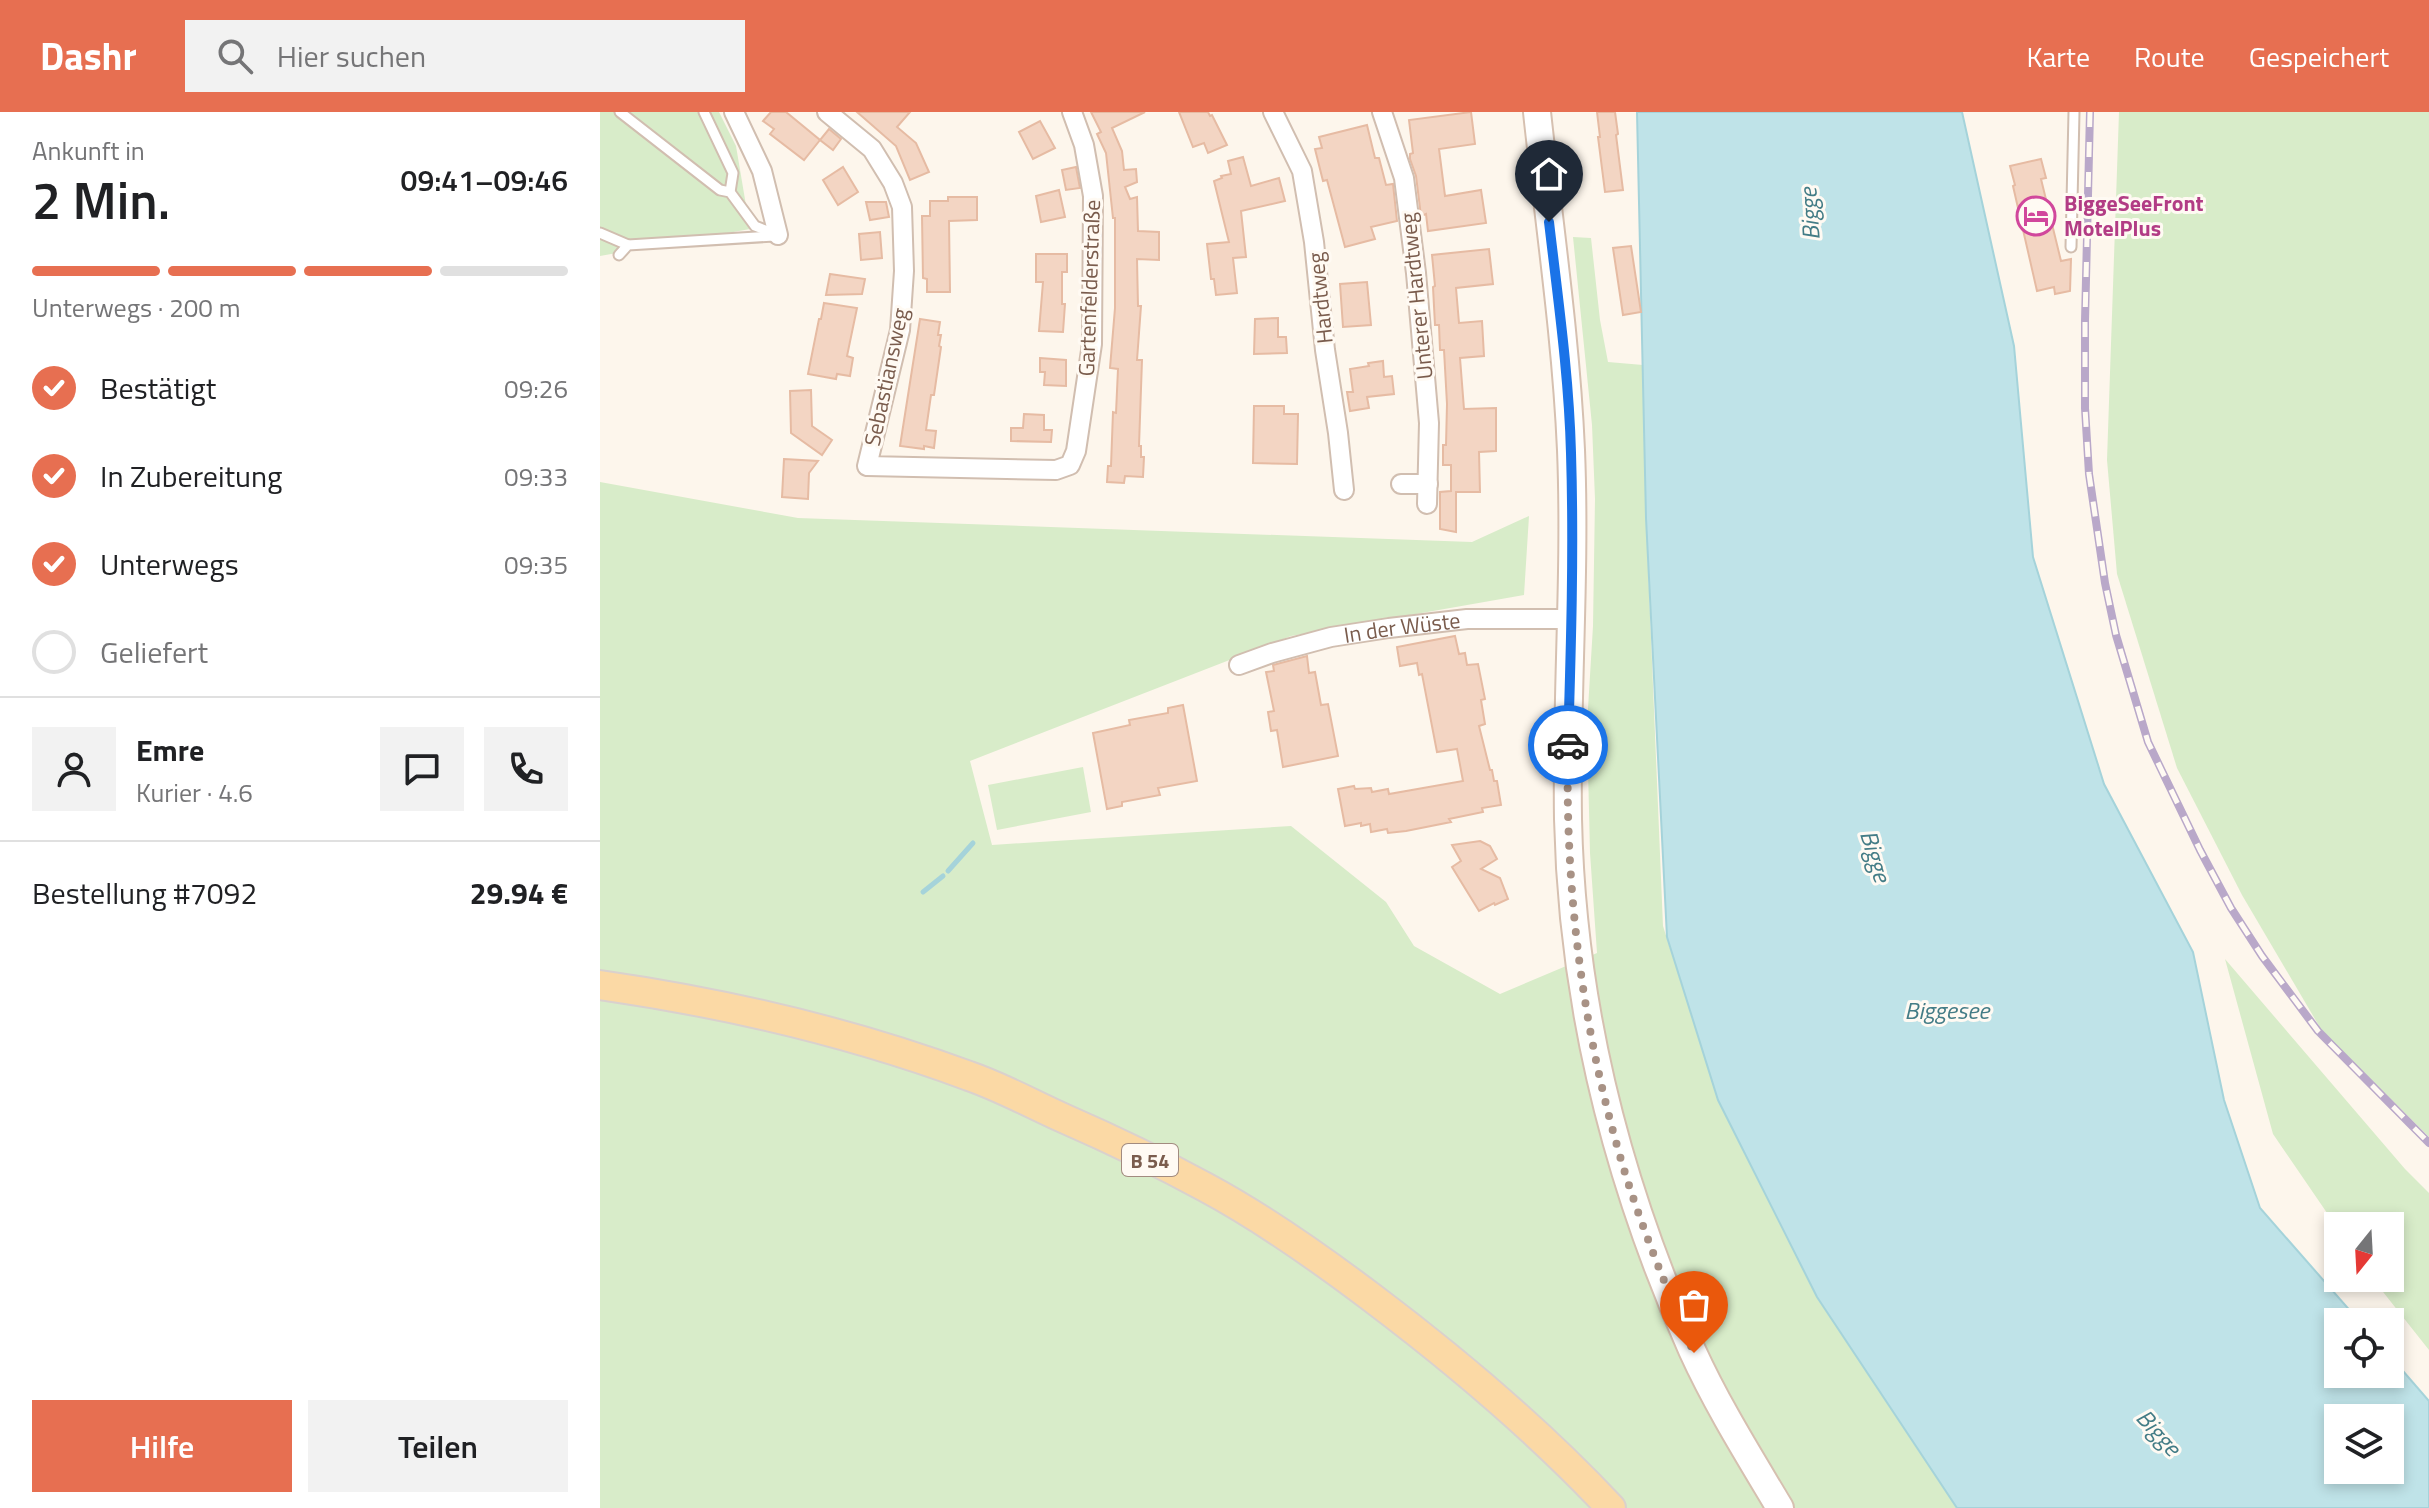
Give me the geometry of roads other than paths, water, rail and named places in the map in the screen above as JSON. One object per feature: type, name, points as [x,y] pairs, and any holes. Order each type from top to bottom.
[{"type":"main road","points":[[1537,112],[1565,360],[1571,450],[1568,821],[1582,986],[1616,1143],[1655,1260],[1694,1353],[1780,1508]]},
{"type":"main road","name":"B 54","points":[[600,985],[712,1003],[779,1019],[971,1076],[1206,1187],[1310,1251],[1426,1338],[1535,1431],[1611,1508]]},
{"type":"street","points":[[734,112],[762,171],[778,235]]},
{"type":"street","name":"Sebastiansweg","points":[[827,112],[872,149],[893,183],[902,207],[904,271],[900,330],[867,466],[1056,470],[1070,465]]},
{"type":"street","name":"Gartenfelderstraße","points":[[1070,465],[1076,451],[1092,344],[1093,257],[1093,196],[1084,145],[1072,112]]},
{"type":"street","name":"Hardtweg","points":[[1273,112],[1302,171],[1314,242],[1344,490]]},
{"type":"street","name":"Unterer Hardtweg","points":[[1382,112],[1404,178],[1414,260],[1429,423],[1427,504]]},
{"type":"street","points":[[1401,484],[1428,484]]},
{"type":"street","name":"In der Wüste","points":[[1239,665],[1331,637],[1389,628],[1467,619],[1571,619]]},
{"type":"lane","points":[[620,112],[720,190],[730,192],[755,226],[778,235]]},
{"type":"lane","points":[[704,112],[733,173],[730,192]]},
{"type":"lane","points":[[2071,247],[2074,112]]},
{"type":"lane","points":[[600,233],[628,245],[778,235]]},
{"type":"lane","points":[[619,255],[628,245]]},
{"type":"water","name":"Biggesee","points":[[1637,112],[1962,112],[2014,346],[2033,557],[2104,784],[2193,952],[2224,1100],[2260,1208],[2324,1281],[2324,1292],[2334,1292],[2348,1308],[2324,1308],[2324,1388],[2404,1388],[2404,1372],[2429,1401],[2429,1508],[1957,1508],[1817,1297],[1718,1100],[1667,937],[1646,518]]},
{"type":"waterway","points":[[948,871],[973,843]]},
{"type":"waterway","points":[[923,892],[943,876]]},
{"type":"railway","points":[[2090,112],[2085,321],[2089,474],[2116,635],[2148,742],[2200,850],[2231,908],[2262,956],[2318,1031],[2429,1143]]},
{"type":"place","name":"BiggeSeeFront MotelPlus","points":[[2036,216]]},
{"type":"water label","name":"Bigge","points":[[1809,214]]},
{"type":"water label","name":"Bigge","points":[[1876,856]]},
{"type":"water label","name":"Bigge","points":[[2159,1432]]}]
